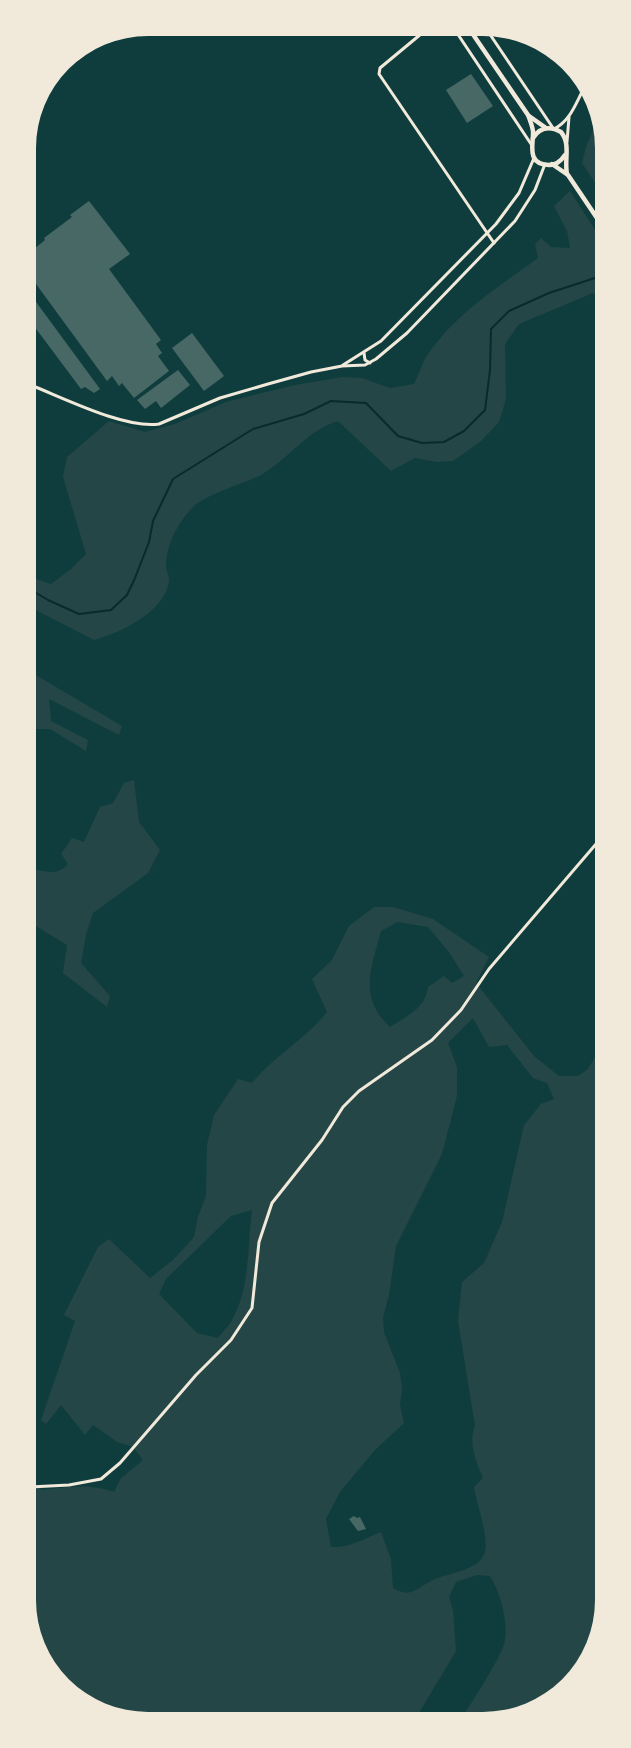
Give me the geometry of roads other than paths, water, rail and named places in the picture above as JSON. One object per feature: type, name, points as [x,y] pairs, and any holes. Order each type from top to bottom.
[{"type":"main road","points":[[474,36],[528,115],[546,128]]},
{"type":"main road","points":[[528,115],[533,138]]},
{"type":"main road","points":[[565,155],[560,161],[545,164],[534,157],[531,144],[533,138],[538,131],[546,128],[554,128],[564,135],[567,142],[565,155],[568,175]]},
{"type":"main road","points":[[552,164],[568,175],[595,215]]},
{"type":"street","points":[[419,36],[380,68],[379,74],[494,243]]},
{"type":"street","points":[[459,36],[531,144]]},
{"type":"street","points":[[491,37],[554,128],[563,124],[570,116],[581,94]]},
{"type":"street","points":[[567,142],[570,116]]},
{"type":"street","points":[[342,366],[364,353],[386,336],[487,234],[516,199],[534,157]]},
{"type":"street","points":[[36,387],[117,418],[149,425],[158,424],[220,398],[311,372],[370,363],[407,333],[494,243],[526,206],[545,164]]},
{"type":"street","points":[[364,353],[365,360],[370,363]]},
{"type":"street","points":[[36,1487],[69,1485],[101,1479],[120,1463],[196,1375],[231,1340],[252,1308],[259,1242],[272,1203],[322,1140],[343,1107],[359,1090],[432,1040],[461,1010],[490,969],[595,845]]},
{"type":"waterway","points":[[36,593],[79,614],[111,610],[127,595],[149,542],[153,521],[173,479],[253,429],[304,414],[331,401],[366,403],[398,436],[422,443],[444,442],[464,431],[485,410],[490,370],[491,329],[509,311],[549,293],[595,278]]}]
